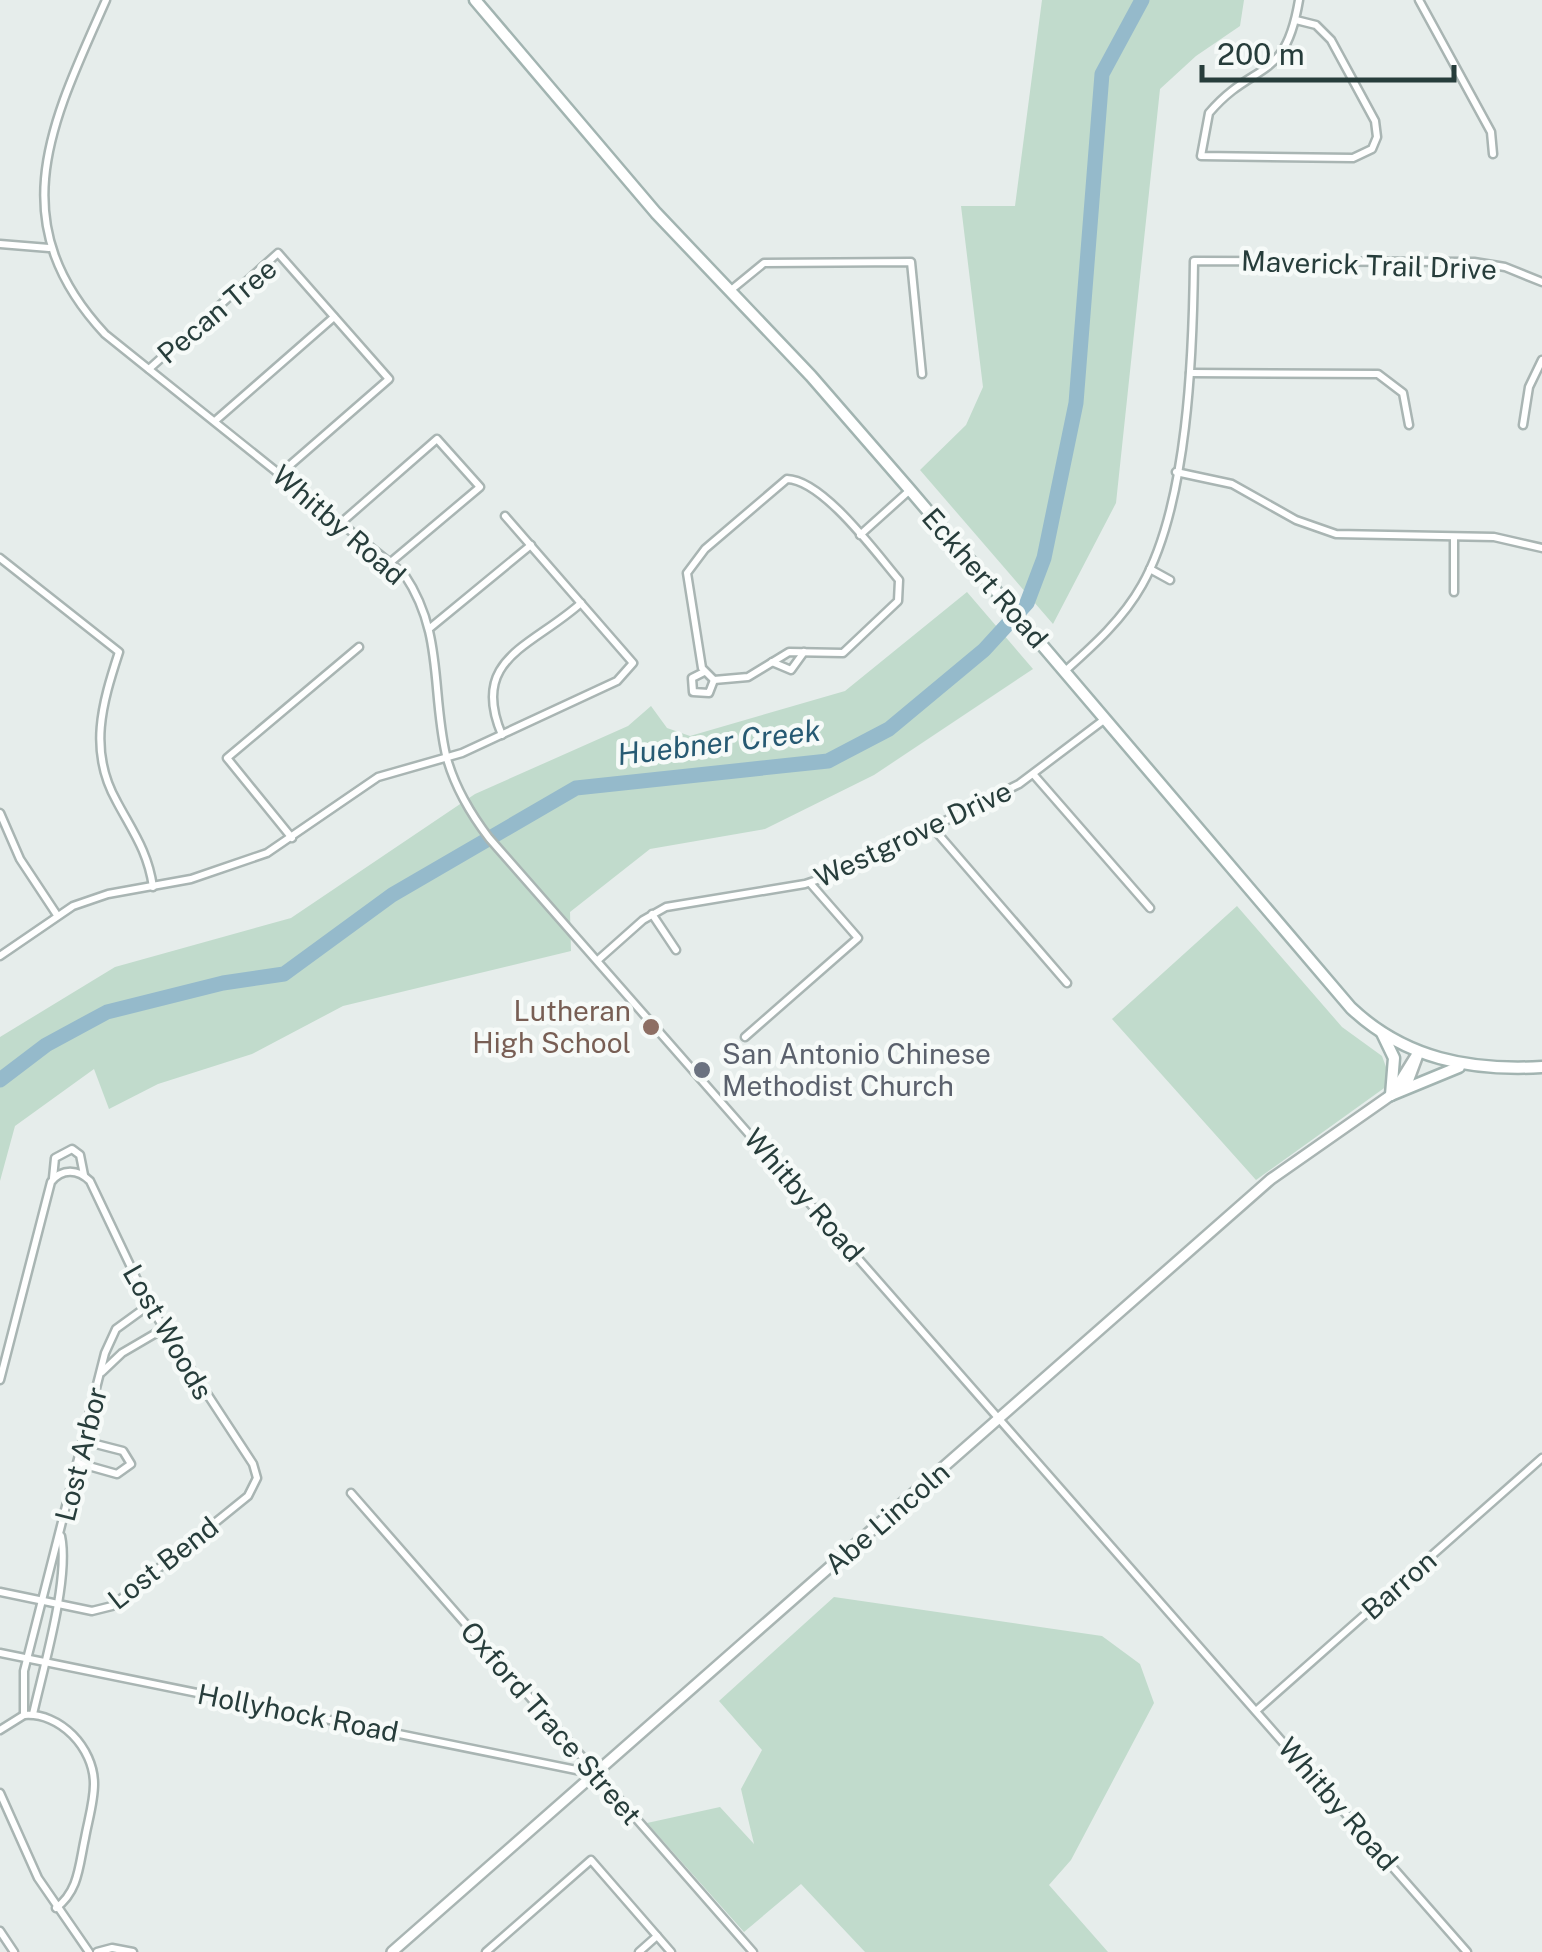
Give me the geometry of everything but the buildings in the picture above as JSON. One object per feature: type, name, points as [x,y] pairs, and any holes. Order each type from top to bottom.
[{"type":"main road","name":"Eckhert Road","points":[[476,0],[656,213],[731,290],[910,490],[1340,996],[1382,1032],[1419,1052],[1463,1066],[1542,1067]]},
{"type":"main road","points":[[1382,1032],[1394,1058],[1391,1095],[1463,1066]]},
{"type":"street","name":"Whitby Road","points":[[106,0],[46,137],[38,184],[49,248],[66,288],[85,314],[149,368],[392,561],[418,596],[430,628],[446,755],[470,810],[511,863],[1467,1952]]},
{"type":"street","points":[[1296,20],[1316,25],[1331,40],[1375,122],[1375,144],[1365,154],[1352,158],[1201,156],[1209,113],[1284,53],[1300,0]]},
{"type":"street","points":[[1419,0],[1490,132],[1492,154]]},
{"type":"street","points":[[0,244],[49,248]]},
{"type":"street","name":"Pecan Tree","points":[[149,368],[278,253],[389,379],[281,474]]},
{"type":"street","name":"Maverick Trail Drive","points":[[1190,373],[1194,261],[1474,262],[1505,267],[1542,282]]},
{"type":"street","points":[[731,290],[756,267],[774,262],[910,262],[922,374]]},
{"type":"street","points":[[215,421],[334,316]]},
{"type":"street","points":[[1523,424],[1529,387],[1542,360]]},
{"type":"street","points":[[1066,671],[1114,624],[1150,569],[1166,528],[1190,373],[1378,374],[1403,393],[1409,425]]},
{"type":"street","points":[[342,522],[437,439],[480,487],[392,561]]},
{"type":"street","points":[[1176,472],[1232,484],[1296,520],[1336,534],[1509,538],[1542,548]]},
{"type":"street","points":[[792,479],[820,494],[899,580],[898,601],[842,653],[804,652],[789,652],[742,680],[714,680],[704,672],[685,582],[691,564],[705,549],[782,482],[792,479]]},
{"type":"street","points":[[860,535],[910,490]]},
{"type":"street","points":[[0,956],[57,915],[108,894],[153,887],[244,862],[292,838],[378,777],[502,735],[609,688],[633,664],[505,516]]},
{"type":"street","points":[[1454,538],[1454,592]]},
{"type":"street","points":[[430,628],[531,545]]},
{"type":"street","points":[[0,558],[119,652],[100,713],[100,755],[106,782],[144,846],[153,887]]},
{"type":"street","points":[[1150,569],[1170,580]]},
{"type":"street","points":[[502,735],[490,696],[496,674],[521,648],[550,631],[581,603]]},
{"type":"street","points":[[292,838],[227,758],[359,647]]},
{"type":"street","points":[[772,662],[791,670],[804,652]]},
{"type":"street","points":[[704,672],[692,678],[693,692],[703,696],[714,680]]},
{"type":"street","name":"Westgrove Drive","points":[[598,960],[652,914],[666,907],[810,883],[934,828],[1034,775],[1106,718]]},
{"type":"street","points":[[1034,775],[1150,908]]},
{"type":"street","points":[[0,813],[14,848],[57,915]]},
{"type":"street","points":[[934,828],[1067,983]]},
{"type":"street","points":[[744,1037],[858,938],[810,883]]},
{"type":"street","points":[[652,914],[676,950]]},
{"type":"street","name":"Abe Lincoln","points":[[392,1952],[1271,1179],[1391,1095],[1419,1052]]},
{"type":"street","name":"Lost Woods","points":[[53,1178],[52,1166],[66,1150],[80,1154],[84,1175],[149,1305],[253,1464],[255,1484]]},
{"type":"street","points":[[0,1380],[53,1178],[68,1171],[84,1175]]},
{"type":"street","name":"Lost Arbor","points":[[24,1715],[28,1659],[101,1373],[116,1328],[149,1305]]},
{"type":"street","name":"Lost Arbor","points":[[101,1373],[122,1353],[163,1329]]},
{"type":"street","points":[[78,1463],[117,1474],[131,1464],[123,1451],[84,1442]]},
{"type":"street","name":"Barron","points":[[1256,1711],[1542,1458]]},
{"type":"street","name":"Lost Bend","points":[[0,1592],[92,1612],[112,1606],[248,1496],[255,1484]]},
{"type":"street","name":"Oxford Trace Street","points":[[351,1493],[752,1952]]},
{"type":"street","name":"Lost Arbor","points":[[33,1714],[66,1558],[61,1535]]},
{"type":"street","name":"Hollyhock Road","points":[[0,1653],[596,1774]]},
{"type":"street","points":[[23,1692],[38,1695]]},
{"type":"street","points":[[2,1724],[33,1714],[72,1734],[90,1764],[94,1782],[75,1887],[56,1908]]},
{"type":"street","points":[[0,1793],[56,1908],[93,1952],[112,1948],[133,1952]]},
{"type":"street","points":[[486,1952],[591,1860],[671,1952]]},
{"type":"street","points":[[0,1931],[14,1952]]},
{"type":"street","points":[[639,1952],[657,1936]]},
{"type":"green space","points":[[1042,0],[1244,0],[1240,26],[1196,56],[1160,89],[1116,503],[1053,624],[920,470],[966,425],[983,387],[961,206],[1015,206]]},
{"type":"green space","points":[[967,592],[1033,669],[874,775],[765,829],[650,849],[570,912],[571,951],[343,1006],[252,1054],[158,1084],[109,1109],[94,1069],[15,1126],[0,1181],[0,1037],[115,967],[291,918],[475,794],[628,726],[651,706],[667,728],[690,736],[845,691]]},
{"type":"green space","points":[[1237,906],[1342,1027],[1382,1056],[1390,1078],[1387,1086],[1256,1180],[1112,1019]]},
{"type":"green space","points":[[834,1597],[1102,1636],[1140,1664],[1154,1703],[1071,1860],[1049,1885],[1108,1952],[865,1952],[801,1884],[744,1932],[647,1823],[720,1807],[754,1844],[741,1789],[762,1750],[719,1701]]},
{"type":"waterway","name":"Huebner Creek","points":[[0,1080],[46,1045],[107,1012],[223,983],[284,974],[392,895],[576,788],[828,761],[889,729],[984,650],[1027,603],[1044,558],[1076,403],[1102,74],[1142,0]]},
{"type":"place","name":"Lutheran High School","points":[[651,1027]]},
{"type":"place","name":"San Antonio Chinese Methodist Church","points":[[702,1070]]}]
